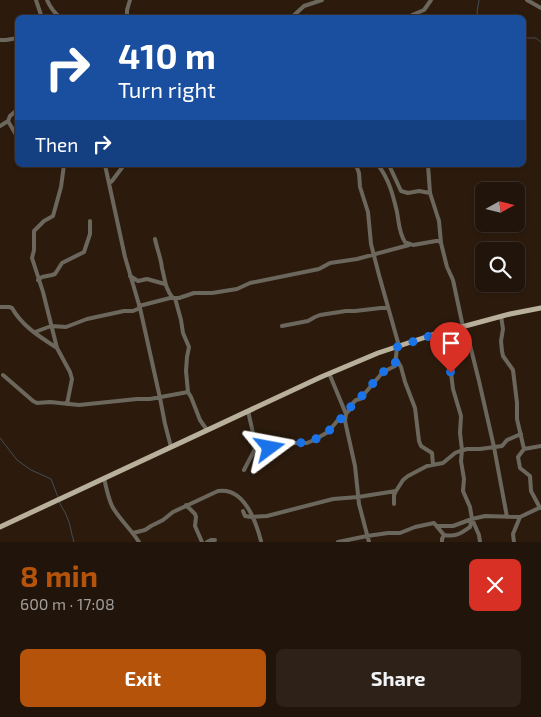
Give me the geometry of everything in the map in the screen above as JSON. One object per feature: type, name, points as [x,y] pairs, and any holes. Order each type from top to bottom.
[{"type":"main road","points":[[0,527],[248,411],[378,353],[464,326],[541,308]]},
{"type":"street","points":[[36,0],[41,15]]},
{"type":"street","points":[[47,0],[57,15]]},
{"type":"street","points":[[127,15],[126,10],[130,0]]},
{"type":"street","points":[[294,15],[304,6],[322,0]]},
{"type":"street","points":[[412,15],[424,10],[431,0]]},
{"type":"street","points":[[527,0],[541,8]]},
{"type":"street","points":[[0,40],[15,38]]},
{"type":"street","points":[[0,126],[8,121],[15,112]]},
{"type":"street","points":[[8,121],[15,133]]},
{"type":"street","points":[[64,167],[60,192],[53,216],[44,221],[34,232],[32,258],[43,292],[56,348],[72,379],[67,404]]},
{"type":"street","points":[[105,167],[171,447]]},
{"type":"street","points":[[109,183],[122,167]]},
{"type":"street","points":[[254,441],[270,448],[279,448],[290,442],[307,443],[328,432],[338,420],[346,415],[353,403],[360,398],[383,372],[395,366],[398,346],[374,254],[368,212],[360,187],[357,167]]},
{"type":"street","points":[[379,167],[392,192],[400,233],[409,245]]},
{"type":"street","points":[[390,167],[401,191],[408,193],[419,191],[430,193]]},
{"type":"street","points":[[428,167],[430,193],[439,222],[441,243],[448,271],[454,280],[479,381],[507,517]]},
{"type":"street","points":[[38,280],[55,274],[62,263],[84,252],[90,234],[90,221]]},
{"type":"street","points":[[155,240],[165,284],[169,294],[174,298],[183,334],[189,347],[186,370],[188,392],[200,420],[207,430]]},
{"type":"street","points":[[35,332],[51,326],[66,327],[87,319],[124,311],[133,311],[139,307],[194,293],[212,293],[237,289],[250,283],[319,269],[330,263],[357,259],[409,245],[439,241],[441,243]]},
{"type":"street","points":[[130,276],[138,280],[147,279],[165,284]]},
{"type":"street","points":[[0,307],[12,308],[24,324],[56,348]]},
{"type":"street","points":[[282,326],[308,322],[320,315],[388,308]]},
{"type":"street","points":[[437,526],[452,526],[485,516],[520,517],[540,508],[530,491],[530,476],[520,468],[518,458],[524,449],[518,419],[518,403],[513,370],[503,356],[500,341],[503,329],[501,316]]},
{"type":"street","points":[[436,334],[451,373],[453,389],[461,416],[463,492],[470,506],[472,519],[480,542]]},
{"type":"street","points":[[396,358],[415,408],[419,441],[421,446],[432,453],[433,464]]},
{"type":"street","points":[[329,374],[346,415],[346,426],[355,466],[359,504],[369,542]]},
{"type":"street","points":[[3,375],[37,403],[79,405],[160,398],[188,392]]},
{"type":"street","points":[[244,470],[255,450],[248,411]]},
{"type":"street","points":[[394,504],[396,491],[408,476],[427,466],[443,463],[462,450],[502,446],[507,440],[521,434]]},
{"type":"street","points":[[524,449],[541,446]]},
{"type":"street","points":[[104,478],[112,506],[139,542]]},
{"type":"street","points":[[133,533],[145,530],[186,505],[224,490],[238,496],[254,517],[261,541]]},
{"type":"street","points":[[243,511],[245,516],[267,516],[333,499],[396,491]]},
{"type":"street","points":[[186,505],[195,514],[195,526],[202,542]]},
{"type":"street","points":[[514,542],[513,534],[520,517]]},
{"type":"street","points":[[338,542],[367,536],[400,533],[434,522],[442,539],[461,533],[470,527],[472,519]]},
{"type":"street","points":[[208,542],[216,540]]},
{"type":"waterway","points":[[478,15],[479,0]]},
{"type":"waterway","points":[[526,38],[536,38],[541,42]]},
{"type":"waterway","points":[[0,438],[17,460],[31,470],[51,479],[58,497]]},
{"type":"waterway","points":[[59,501],[68,520],[74,542]]},
{"type":"route","points":[[270,448],[279,448],[290,442],[307,443],[328,432],[338,420],[345,417],[353,403],[360,398],[383,372],[395,366],[397,347],[436,334],[451,373]]}]
